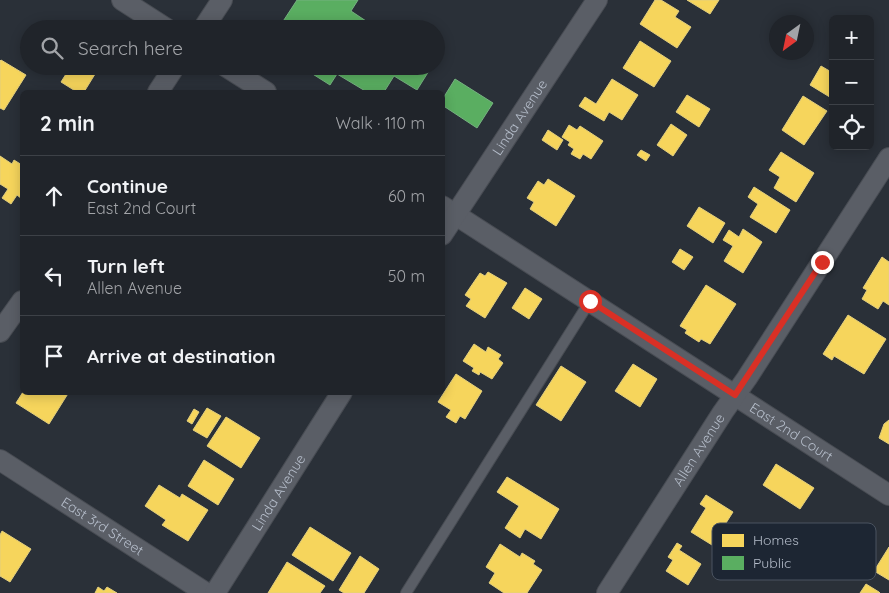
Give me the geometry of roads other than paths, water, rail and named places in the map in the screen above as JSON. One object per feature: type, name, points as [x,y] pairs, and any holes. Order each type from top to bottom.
[{"type":"street","points":[[122,0],[153,20]]},
{"type":"street","points":[[209,20],[222,0]]},
{"type":"street","name":"Linda Avenue","points":[[445,224],[449,210],[597,0]]},
{"type":"street","points":[[159,90],[169,75]]},
{"type":"street","points":[[239,75],[263,90]]},
{"type":"street","name":"Allen Avenue","points":[[608,593],[723,412],[889,158]]},
{"type":"street","name":"East 2nd Court","points":[[449,210],[889,495]]},
{"type":"street","points":[[0,332],[20,304]]},
{"type":"street","name":"Linda Avenue","points":[[215,593],[340,395]]},
{"type":"street","name":"East 3rd Street","points":[[0,460],[206,593]]},
{"type":"lane","points":[[406,593],[590,301]]}]
